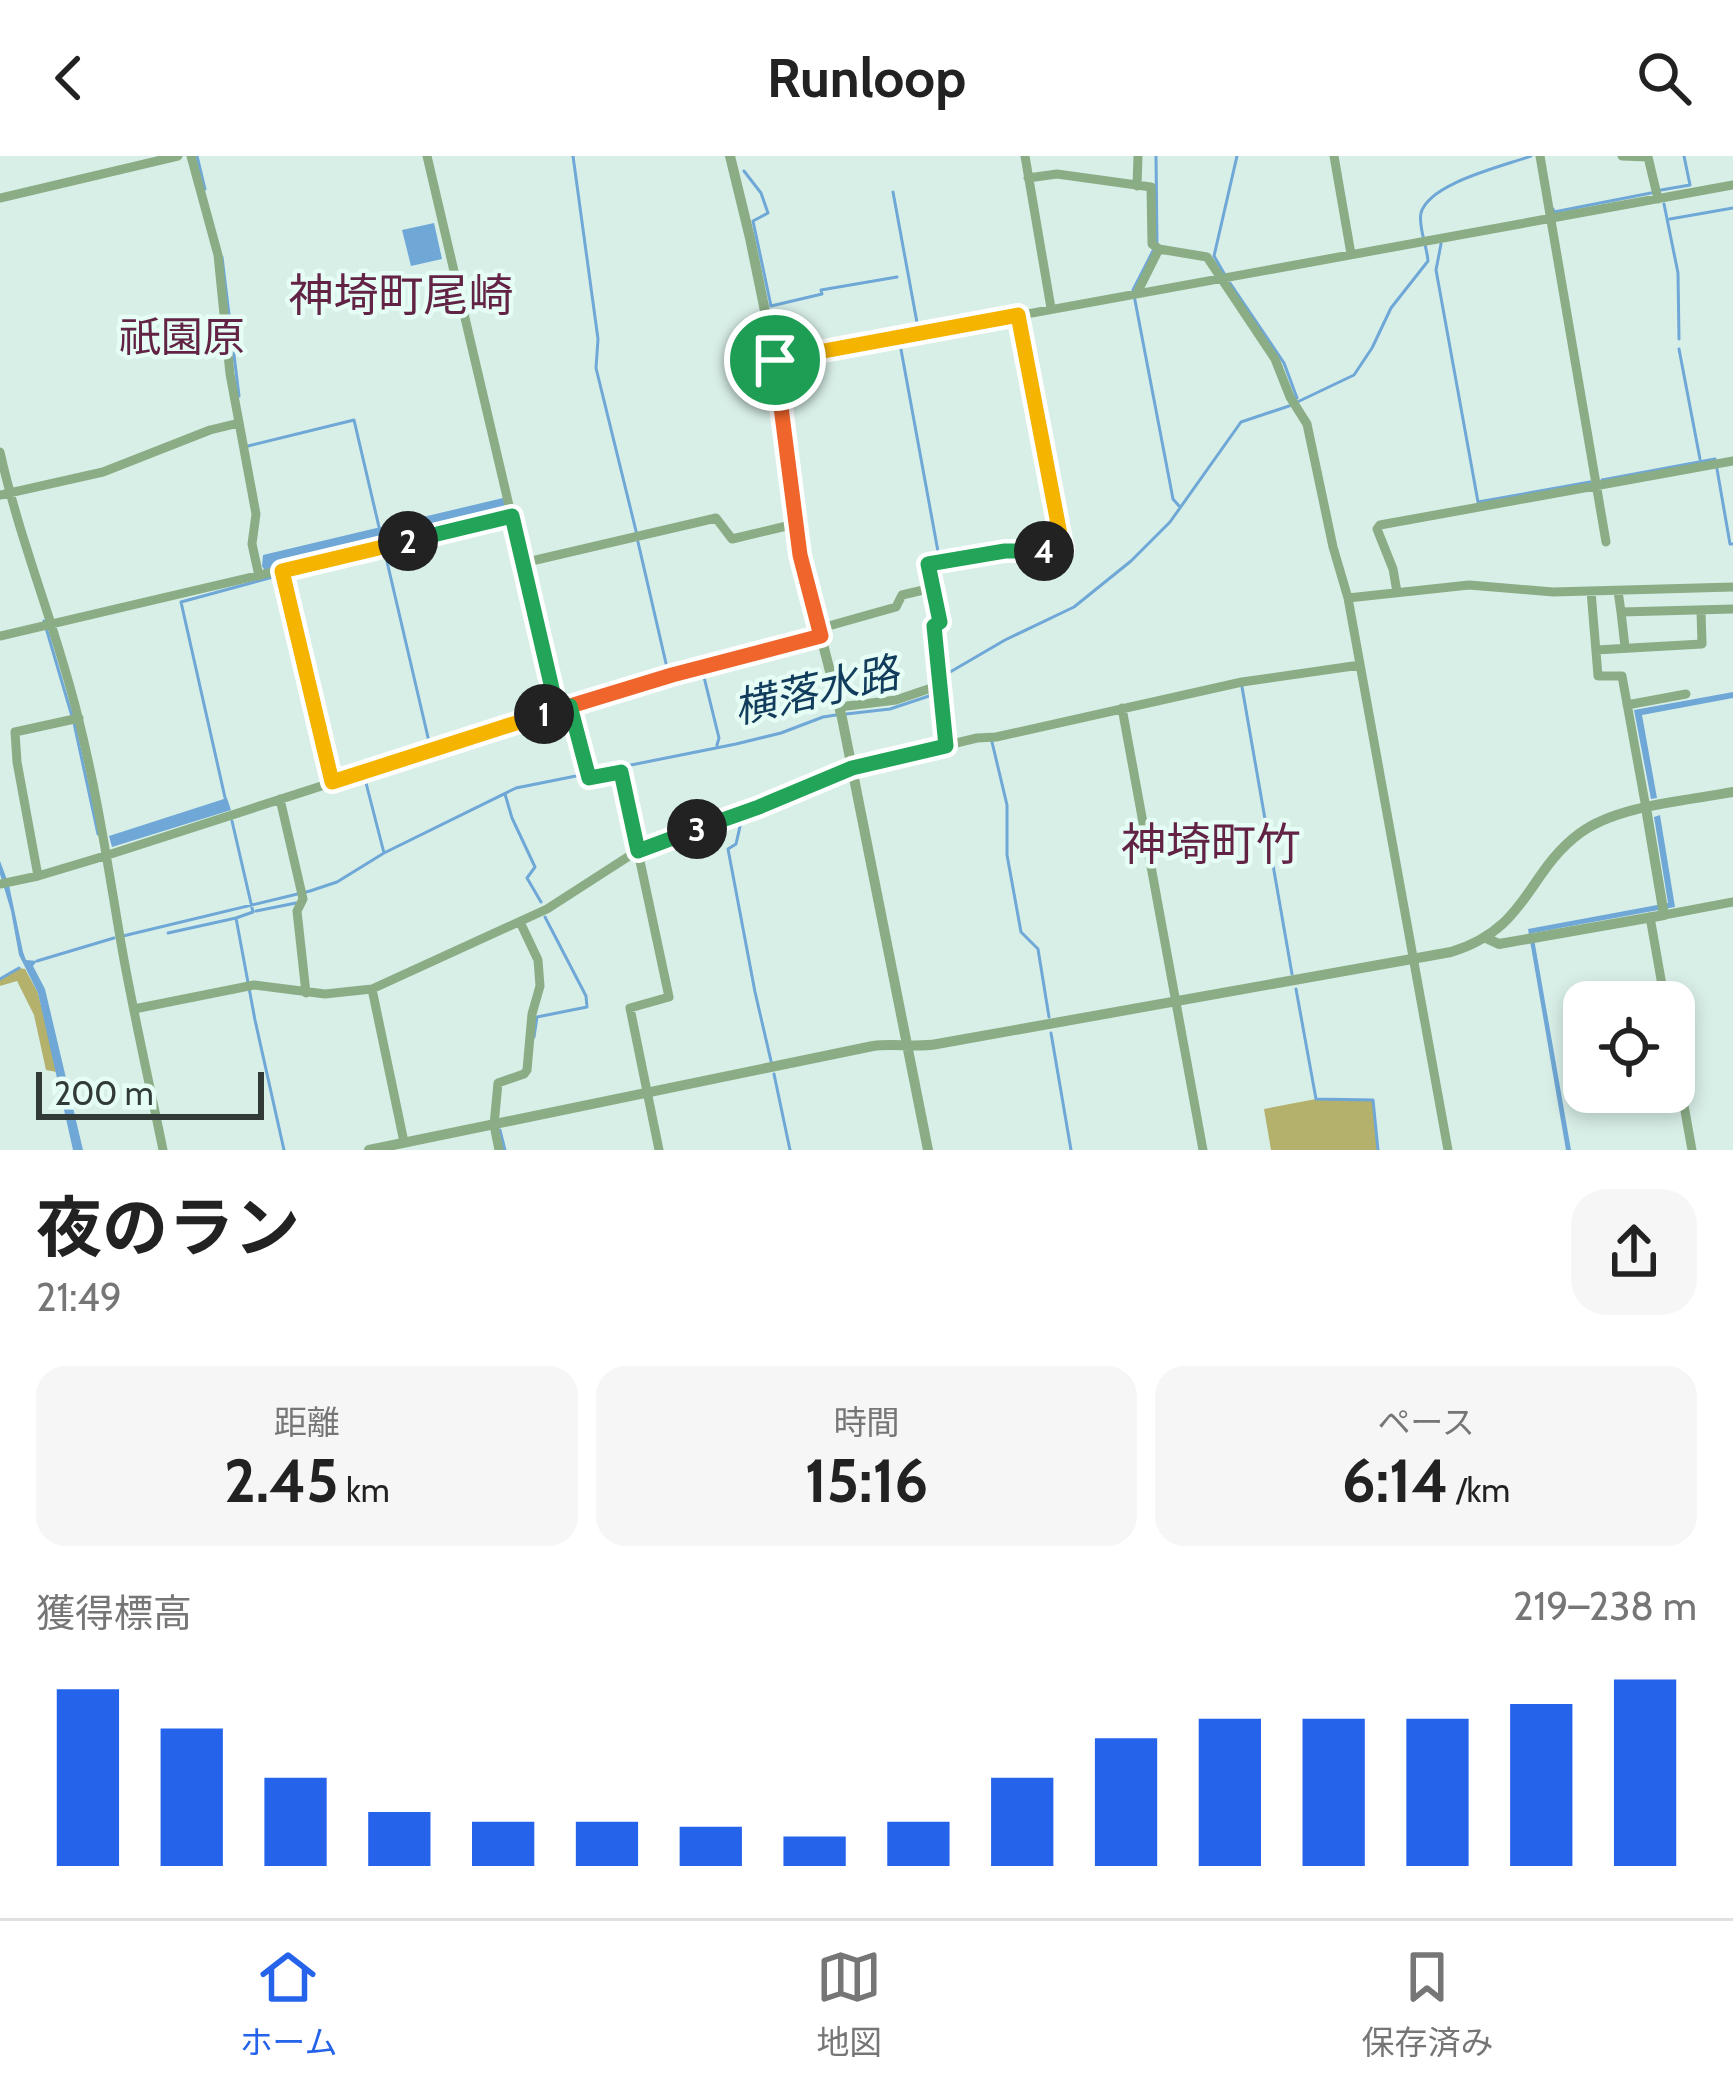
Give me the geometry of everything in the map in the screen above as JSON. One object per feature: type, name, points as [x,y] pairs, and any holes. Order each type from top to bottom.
[{"type":"street","points":[[0,198],[178,156]]},
{"type":"street","points":[[191,156],[218,255],[230,374],[256,514],[251,544],[271,573],[332,782]]},
{"type":"street","points":[[427,156],[557,710]]},
{"type":"street","points":[[730,156],[775,360],[795,524],[852,768],[928,1150]]},
{"type":"street","points":[[1024,156],[1051,308]]},
{"type":"street","points":[[1137,186],[1138,156]]},
{"type":"street","points":[[1334,156],[1351,254]]},
{"type":"street","points":[[1540,156],[1606,542]]},
{"type":"street","points":[[1622,156],[1648,157],[1658,199]]},
{"type":"street","points":[[1028,178],[1057,174],[1151,187],[1152,244],[1207,256],[1226,278],[1307,424],[1348,598],[1448,1150]]},
{"type":"street","points":[[775,360],[1733,185]]},
{"type":"street","points":[[1133,294],[1159,249]]},
{"type":"street","points":[[946,746],[928,564],[1005,551],[1063,550],[1018,315]]},
{"type":"street","points":[[5,494],[103,472],[239,423]]},
{"type":"street","points":[[0,452],[5,494],[48,626],[108,855],[163,1150]]},
{"type":"street","points":[[1397,592],[1377,530],[1380,525],[1733,461]]},
{"type":"street","points":[[0,636],[512,516]]},
{"type":"street","points":[[523,563],[716,518],[732,539],[795,524]]},
{"type":"street","points":[[1348,598],[1469,585],[1552,592],[1733,587]]},
{"type":"street","points":[[821,636],[825,626],[896,607],[902,595],[932,588]]},
{"type":"street","points":[[1591,591],[1598,676],[1622,676],[1664,915]]},
{"type":"street","points":[[1618,591],[1625,647]]},
{"type":"street","points":[[1596,650],[1702,644],[1701,610]]},
{"type":"street","points":[[1621,612],[1733,610]]},
{"type":"street","points":[[4,883],[108,855],[672,675],[821,636]]},
{"type":"street","points":[[134,1010],[250,986],[306,993],[372,989],[547,909],[638,851],[852,768],[1242,682],[1360,665]]},
{"type":"street","points":[[840,712],[941,691]]},
{"type":"street","points":[[1628,705],[1686,694]]},
{"type":"street","points":[[570,706],[589,778],[621,772],[669,997],[631,1008],[659,1150]]},
{"type":"street","points":[[1122,708],[1203,1150]]},
{"type":"street","points":[[38,876],[16,762],[15,732],[74,719]]},
{"type":"street","points":[[369,1150],[873,1046],[920,1047],[1451,952],[1486,938],[1507,922],[1557,855],[1598,822],[1733,792]]},
{"type":"street","points":[[280,799],[303,899],[297,911],[306,993]]},
{"type":"street","points":[[1486,938],[1499,944],[1733,902]]},
{"type":"street","points":[[1650,917],[1661,981]]},
{"type":"street","points":[[499,1150],[494,1125],[498,1083],[527,1070],[532,1014],[540,986],[538,960],[520,922]]},
{"type":"street","points":[[372,989],[404,1142]]},
{"type":"street","points":[[1685,1113],[1692,1150]]},
{"type":"shaded area","points":[[25,969],[38,993],[57,1072],[46,1070],[34,1015],[17,981],[0,986],[0,979]]},
{"type":"shaded area","points":[[1316,1099],[1373,1100],[1378,1150],[1271,1150],[1264,1109]]},
{"type":"water","points":[[434,223],[442,259],[411,266],[402,230]]},
{"type":"water","points":[[503,498],[507,513],[265,571],[262,566],[263,555]]},
{"type":"water","points":[[1733,692],[1733,698],[1642,715],[1657,798],[1651,799],[1634,710]]},
{"type":"water","points":[[227,798],[231,810],[112,847],[109,836]]},
{"type":"water","points":[[1660,815],[1675,907],[1533,933],[1571,1150],[1566,1150],[1528,929],[1668,903],[1654,817]]},
{"type":"water","points":[[0,861],[23,952],[26,960],[37,961],[33,966],[45,989],[83,1150],[73,1150],[38,993],[19,955]]},
{"type":"waterway","points":[[197,156],[205,189]]},
{"type":"waterway","points":[[573,156],[598,339],[596,368],[636,531]]},
{"type":"waterway","points":[[1156,156],[1157,243],[1133,290],[1173,499],[1180,507]]},
{"type":"waterway","points":[[1225,275],[1214,256],[1237,156]]},
{"type":"waterway","name":"横落水路","points":[[944,692],[945,675],[1074,607],[1131,561],[1170,522],[1241,422],[1289,406],[1354,375],[1391,308],[1428,261],[1420,218],[1427,202],[1452,184],[1531,156]]},
{"type":"waterway","points":[[1661,190],[1690,185],[1684,156]]},
{"type":"waterway","points":[[744,171],[761,193],[768,213],[753,221],[771,306],[822,294],[821,290],[897,277]]},
{"type":"waterway","points":[[893,192],[918,328]]},
{"type":"waterway","points":[[1553,209],[1651,193]]},
{"type":"waterway","points":[[1664,204],[1678,273],[1679,339]]},
{"type":"waterway","points":[[1670,219],[1733,208]]},
{"type":"waterway","points":[[1441,244],[1436,270],[1478,502],[1590,482]]},
{"type":"waterway","points":[[222,257],[239,396]]},
{"type":"waterway","points":[[1230,283],[1284,363],[1297,398]]},
{"type":"waterway","points":[[920,339],[900,344],[939,557]]},
{"type":"waterway","points":[[1679,349],[1700,459]]},
{"type":"waterway","points":[[248,446],[354,420],[379,527]]},
{"type":"waterway","points":[[1602,480],[1715,459]]},
{"type":"waterway","points":[[1717,469],[1733,544]]},
{"type":"waterway","points":[[638,542],[668,672]]},
{"type":"waterway","points":[[385,553],[430,746]]},
{"type":"waterway","points":[[226,802],[181,602],[273,577]]},
{"type":"waterway","points":[[44,621],[74,723],[98,834]]},
{"type":"waterway","points":[[939,635],[945,673]]},
{"type":"waterway","points":[[703,673],[717,745]]},
{"type":"waterway","points":[[1242,687],[1292,974]]},
{"type":"waterway","name":"横落水路","points":[[846,714],[890,709],[935,694]]},
{"type":"waterway","name":"横落水路","points":[[123,936],[337,882],[384,853],[516,788],[736,744],[836,715]]},
{"type":"waterway","points":[[992,742],[1007,805],[1007,855],[1021,932],[1038,949],[1049,1017]]},
{"type":"waterway","points":[[384,853],[365,779],[432,757]]},
{"type":"waterway","points":[[505,794],[535,867],[527,878],[541,902]]},
{"type":"waterway","points":[[232,821],[253,912],[236,918],[284,1150]]},
{"type":"waterway","points":[[741,822],[736,844],[728,849],[771,1061]]},
{"type":"waterway","points":[[256,911],[296,903]]},
{"type":"waterway","points":[[534,1037],[537,1017],[587,1007],[586,996],[545,917]]},
{"type":"waterway","points":[[168,933],[236,918]]},
{"type":"waterway","name":"横落水路","points":[[37,961],[114,938]]},
{"type":"waterway","name":"横落水路","points":[[0,979],[19,968]]},
{"type":"waterway","points":[[1296,989],[1316,1099],[1373,1100],[1378,1150]]},
{"type":"waterway","points":[[1051,1033],[1071,1150]]},
{"type":"waterway","points":[[774,1074],[790,1150]]},
{"type":"waterway","points":[[500,1130],[505,1150]]},
{"type":"district","name":"神埼町尾崎","points":[[401,295]]},
{"type":"district","name":"祇園原","points":[[182,337]]},
{"type":"district","name":"神埼町竹","points":[[1211,844]]},
{"type":"route","points":[[775,360],[800,555],[821,636],[672,675],[557,710],[332,782],[282,571],[512,516],[557,710],[570,706],[589,778],[621,772],[638,851],[852,768],[946,746],[934,626],[940,622],[928,564],[1005,551],[1063,550],[1018,315],[775,360]]}]
